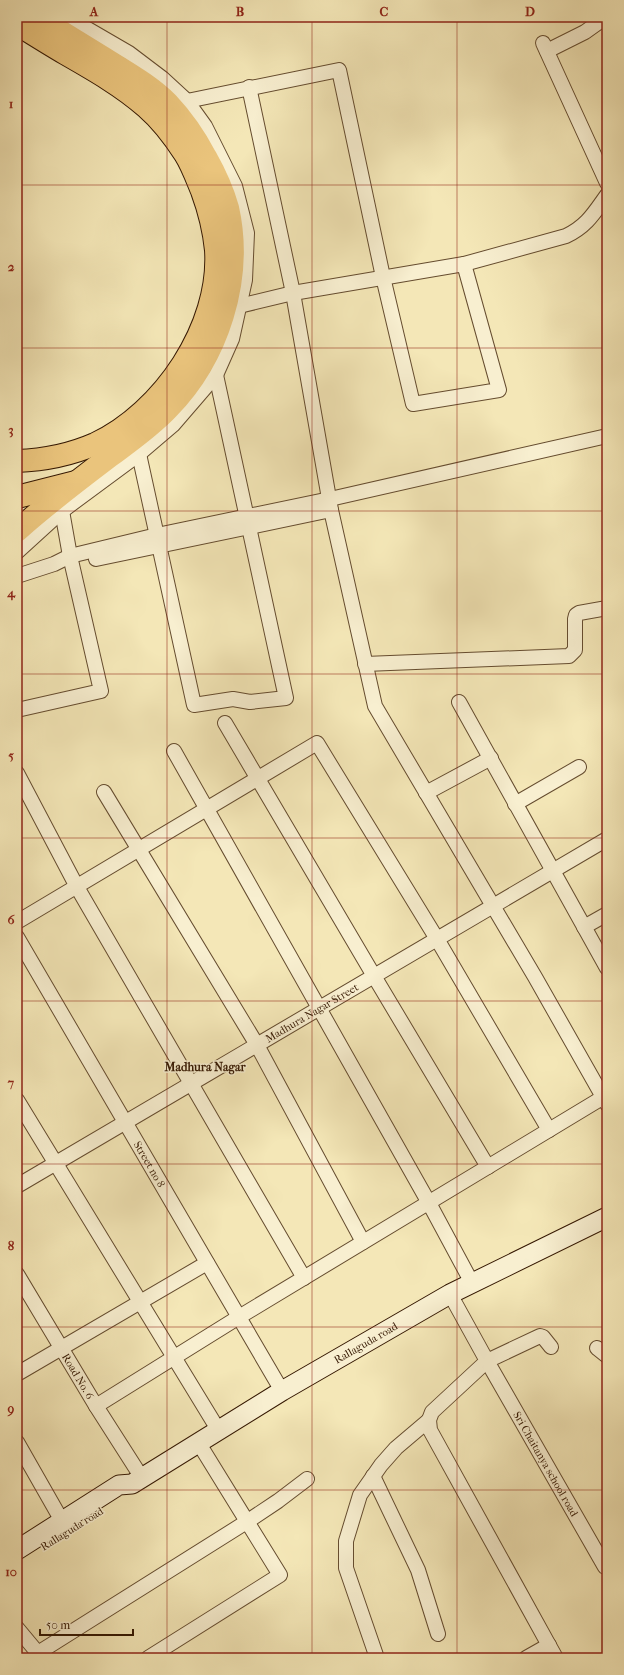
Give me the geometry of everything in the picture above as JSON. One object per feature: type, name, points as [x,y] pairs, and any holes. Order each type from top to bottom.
[{"type":"main road","points":[[17,531],[76,482],[142,432],[168,410],[186,388],[201,368],[220,324],[228,299],[232,266],[232,239],[228,208],[215,174],[201,147],[186,124],[169,104],[151,88],[38,17]]},
{"type":"main road","points":[[17,24],[126,91],[148,108],[167,129],[186,155],[197,178],[207,205],[213,228],[216,251],[215,276],[205,319],[193,347],[180,370],[163,390],[117,431],[95,444],[62,455],[37,460],[17,461]]},
{"type":"main road","points":[[22,495],[76,482]]},
{"type":"main road","name":"Rallaguda road","points":[[17,1563],[130,1485],[282,1391],[450,1294],[606,1218]]},
{"type":"main road","name":"Rallaguda road","points":[[17,1550],[62,1521],[130,1485]]},
{"type":"street","points":[[17,552],[62,511],[139,454],[173,425],[216,375],[232,338],[245,280],[247,233],[237,193],[235,186],[205,126],[187,101],[162,78],[129,53],[67,17]]},
{"type":"street","points":[[606,17],[585,32],[545,47],[607,183]]},
{"type":"street","points":[[187,101],[249,87],[339,70],[383,277],[413,404],[499,390],[464,264]]},
{"type":"street","points":[[96,1406],[239,1317],[549,1130],[606,1099],[375,706],[331,505],[293,293],[249,87]]},
{"type":"street","points":[[239,306],[293,293],[464,264],[566,236],[578,231],[588,222],[607,195]]},
{"type":"street","points":[[139,454],[194,705],[233,699],[250,702],[286,698],[216,375]]},
{"type":"street","points":[[17,576],[54,564],[158,540],[331,505],[607,436]]},
{"type":"street","points":[[17,710],[101,691],[71,560],[62,511]]},
{"type":"street","points":[[365,664],[569,656],[575,650],[576,615],[579,613],[607,608]]},
{"type":"street","points":[[459,702],[607,968]]},
{"type":"street","points":[[225,723],[488,1167]]},
{"type":"street","points":[[17,922],[317,743],[437,939],[549,1130]]},
{"type":"street","points":[[174,751],[429,1203],[472,1283]]},
{"type":"street","points":[[426,793],[491,758]]},
{"type":"street","points":[[515,804],[579,767]]},
{"type":"street","points":[[17,773],[77,887],[304,1278]]},
{"type":"street","points":[[104,792],[257,1045],[363,1242]]},
{"type":"street","name":"Madhura Nagar Street","points":[[17,1186],[607,839]]},
{"type":"street","points":[[584,927],[607,914]]},
{"type":"street","name":"Street no 8","points":[[17,937],[282,1391]]},
{"type":"street","points":[[17,1100],[219,1431]]},
{"type":"street","points":[[17,1374],[207,1263]]},
{"type":"street","name":"Road No. 6","points":[[17,1274],[96,1406],[130,1485]]},
{"type":"street","name":"Sri Chaitanya school road","points":[[450,1294],[604,1567]]},
{"type":"street","points":[[551,1347],[543,1337],[540,1336],[487,1361],[432,1412],[429,1420],[430,1430],[556,1658]]},
{"type":"street","points":[[378,1658],[346,1568],[346,1541],[352,1517],[360,1495],[373,1476],[396,1448],[429,1420]]},
{"type":"street","points":[[17,1442],[62,1521]]},
{"type":"street","points":[[148,1658],[280,1575],[198,1442]]},
{"type":"street","points":[[373,1476],[418,1570],[438,1634]]},
{"type":"street","points":[[17,1628],[40,1656],[248,1521],[307,1479]]},
{"type":"street","points":[[526,1658],[550,1645]]},
{"type":"district","name":"Madhura Nagar","points":[[205,1067]]}]
